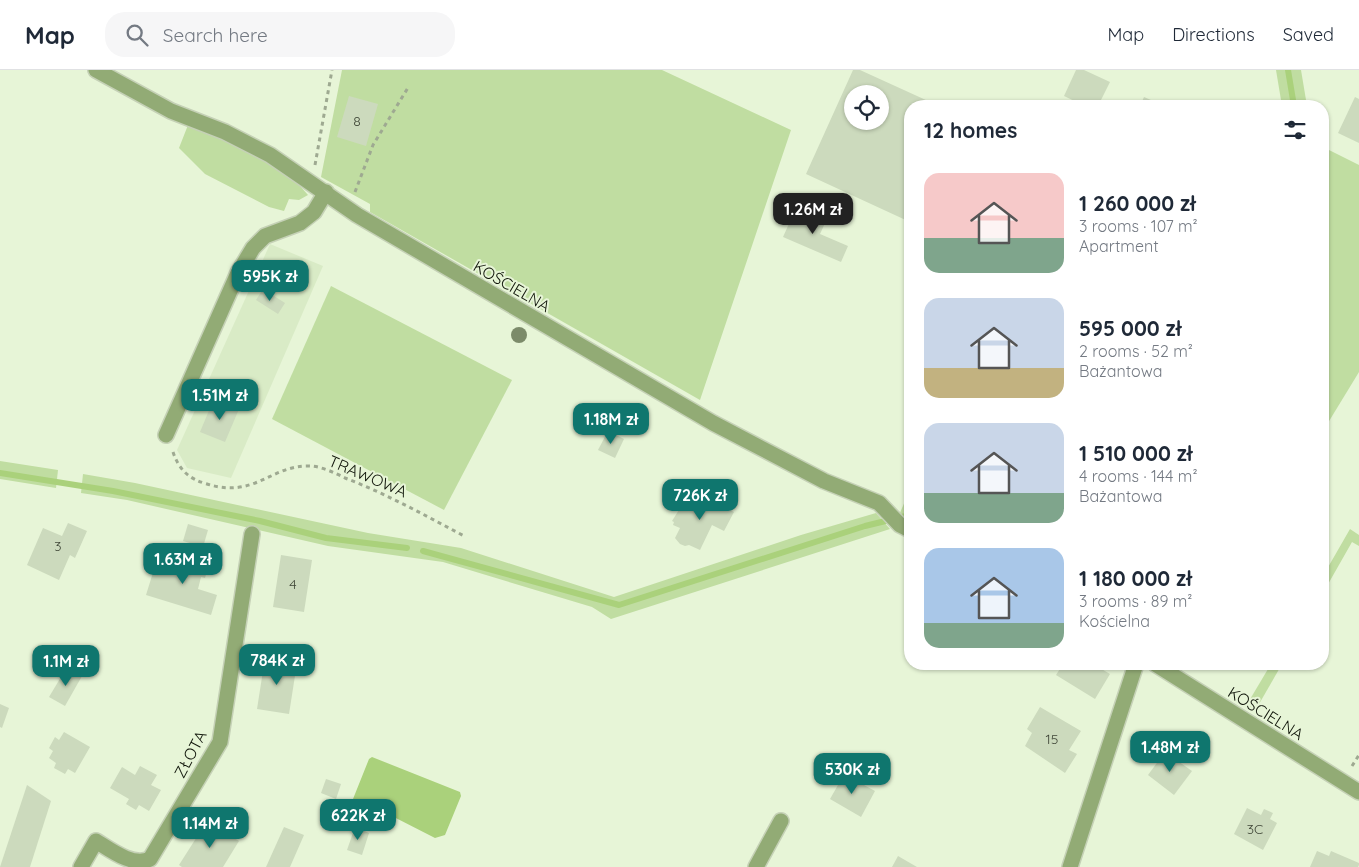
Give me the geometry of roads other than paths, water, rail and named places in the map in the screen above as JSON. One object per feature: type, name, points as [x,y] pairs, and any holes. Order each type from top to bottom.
[{"type":"street","name":"KOŚCIELNA","points":[[96,70],[171,111],[225,132],[270,155],[349,209],[712,423],[824,481],[879,503],[901,523]]},
{"type":"street","points":[[166,435],[230,290],[253,248],[266,236],[300,223],[314,212],[326,192]]},
{"type":"street","name":"ZŁOTA","points":[[81,867],[96,842],[134,864],[144,864],[150,859],[220,742],[252,534]]},
{"type":"street","points":[[1070,867],[1134,670]]},
{"type":"street","name":"KOŚCIELNA","points":[[1165,670],[1359,792]]},
{"type":"street","points":[[756,867],[781,821]]},
{"type":"waterway","points":[[1288,70],[1293,100]]},
{"type":"waterway","points":[[0,473],[113,491],[260,521],[326,538],[407,548]]},
{"type":"waterway","points":[[423,551],[619,605],[865,526],[904,516]]}]
